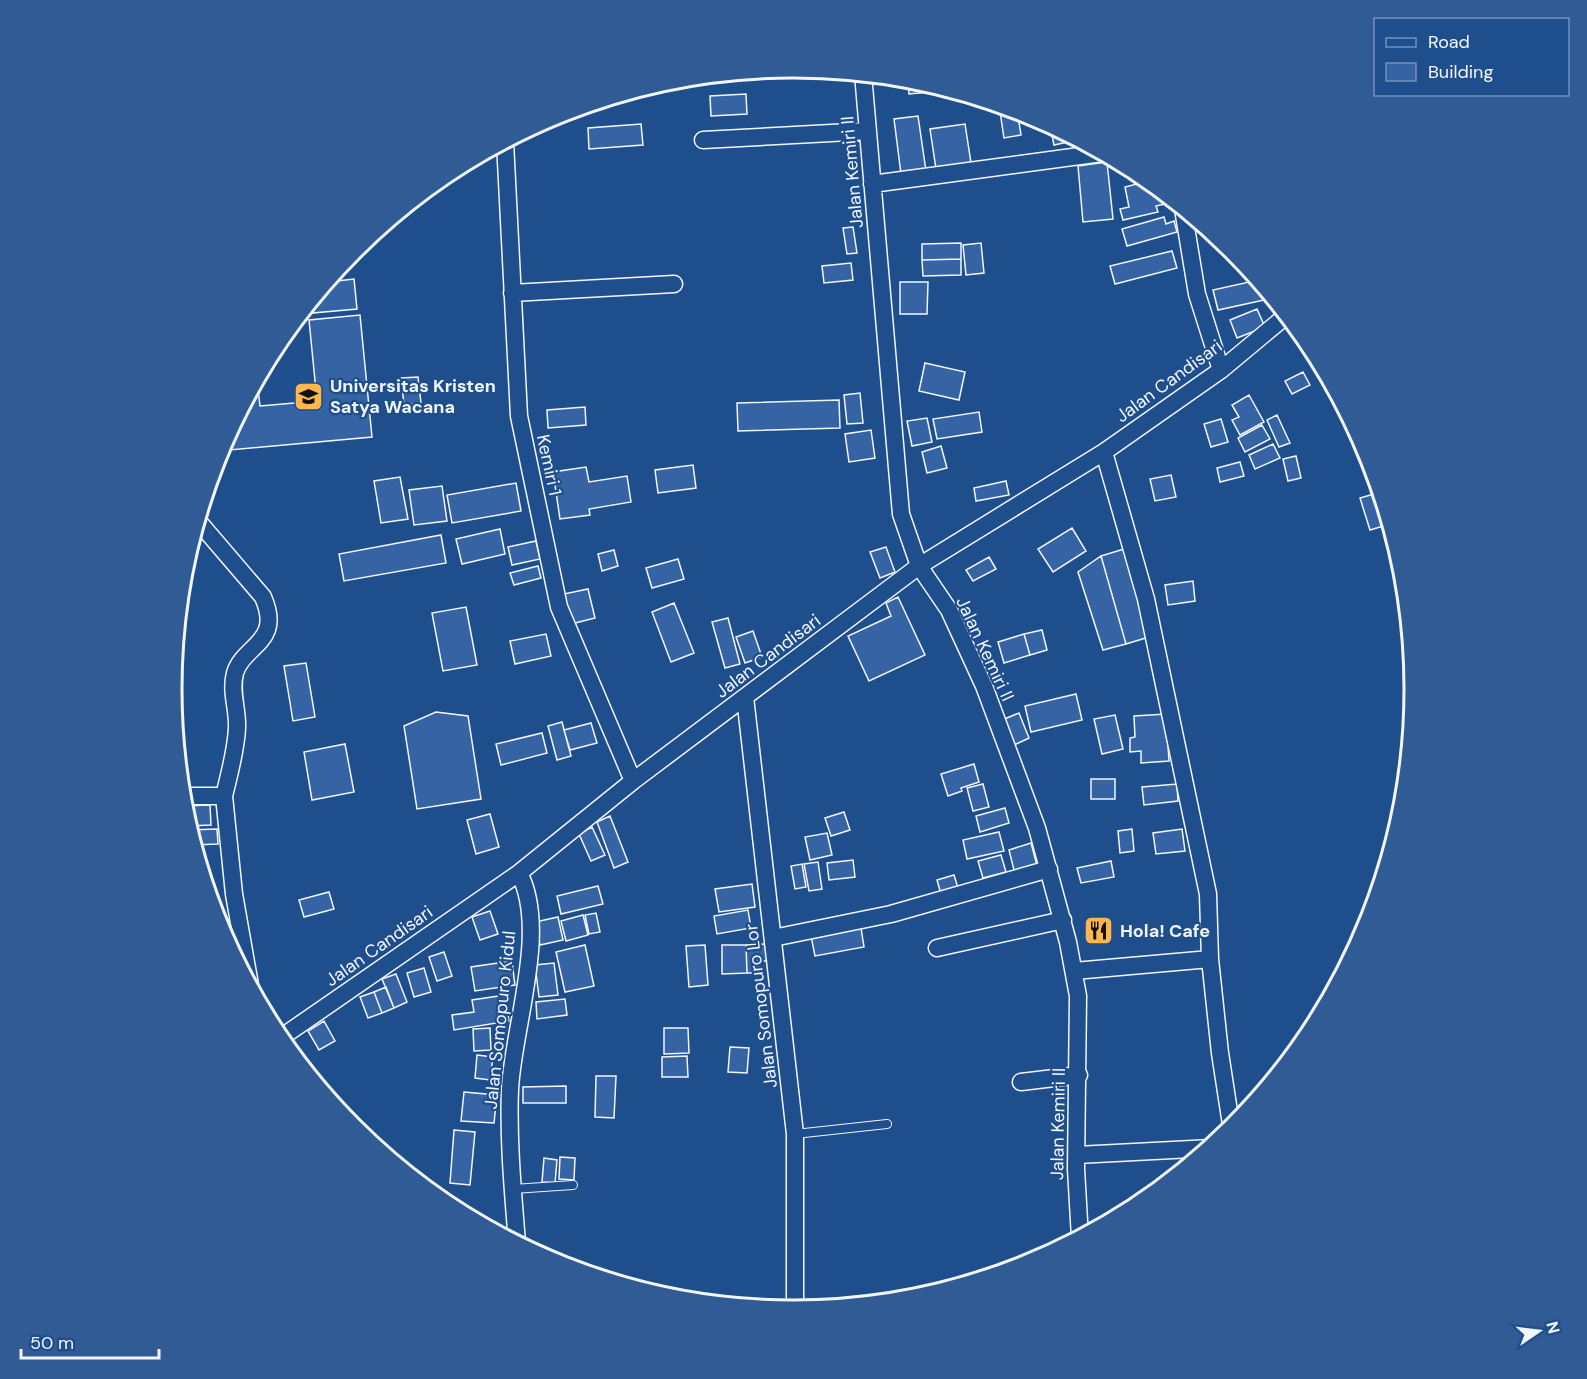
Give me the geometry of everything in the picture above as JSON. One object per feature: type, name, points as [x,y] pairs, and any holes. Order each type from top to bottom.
[{"type":"street","name":"Jalan Kemiri II","points":[[864,82],[901,514],[919,566],[949,610],[984,686],[1037,828],[1063,920],[1078,996],[1077,1155],[1080,1229]]},
{"type":"street","points":[[703,140],[868,131]]},
{"type":"street","name":"Kemiri 1","points":[[505,151],[519,416],[559,607],[633,781]]},
{"type":"street","points":[[873,184],[1089,155]]},
{"type":"street","points":[[1185,220],[1197,294],[1221,370]]},
{"type":"street","points":[[512,293],[674,284]]},
{"type":"street","name":"Jalan Candisari","points":[[288,1033],[519,873],[633,781],[919,566],[1104,452],[1221,370],[1281,320]]},
{"type":"street","points":[[1104,452],[1146,599],[1208,894],[1210,959],[1220,1053],[1230,1118]]},
{"type":"street","points":[[204,528],[263,597],[268,608],[268,620],[262,639],[242,660],[236,671],[232,688],[237,729],[224,796],[234,894],[246,962]]},
{"type":"street","name":"Jalan Somopuro Lor","points":[[744,697],[795,1134],[795,1301]]},
{"type":"street","points":[[192,796],[224,796]]},
{"type":"street","points":[[773,938],[891,914],[1049,869]]},
{"type":"street","name":"Jalan Somopuro Kidul","points":[[516,1234],[510,1086],[528,966],[530,915],[525,885],[519,873]]},
{"type":"street","points":[[937,948],[1063,920]]},
{"type":"street","points":[[1074,971],[1210,959]]},
{"type":"street","points":[[1021,1082],[1079,1075]]},
{"type":"street","points":[[1077,1155],[1197,1149]]},
{"type":"lane","points":[[795,1134],[887,1124]]},
{"type":"lane","points":[[513,1189],[573,1185]]},
{"type":"building","points":[[909,89],[924,93],[909,94]]},
{"type":"building","points":[[746,94],[747,114],[711,116],[710,96]]},
{"type":"building","points":[[1000,114],[1019,121],[1021,135],[1004,138]]},
{"type":"building","points":[[918,116],[926,171],[901,174],[894,119]]},
{"type":"building","points":[[641,124],[643,145],[589,149],[588,128]]},
{"type":"building","points":[[965,124],[971,163],[936,169],[930,129]]},
{"type":"building","points":[[1052,136],[1066,142],[1054,145]]},
{"type":"building","points":[[1103,163],[1107,165],[1113,219],[1083,222],[1078,166]]},
{"type":"building","points":[[1137,184],[1165,204],[1156,206],[1158,212],[1123,220],[1120,209],[1129,207],[1125,187]]},
{"type":"building","points":[[1164,217],[1166,224],[1174,221],[1177,232],[1127,246],[1122,229]]},
{"type":"building","points":[[853,227],[857,253],[847,254],[843,228]]},
{"type":"building","points":[[961,243],[961,259],[922,260],[922,244]]},
{"type":"building","points":[[981,243],[984,273],[966,275],[963,245]]},
{"type":"building","points":[[1172,251],[1177,268],[1115,284],[1110,266]]},
{"type":"building","points":[[961,259],[961,275],[923,276],[922,260]]},
{"type":"building","points":[[851,263],[853,280],[824,283],[822,266]]},
{"type":"building","points":[[354,279],[357,309],[311,313],[334,286],[339,281]]},
{"type":"building","points":[[900,282],[928,282],[927,314],[900,314]]},
{"type":"building","points":[[1249,282],[1265,300],[1218,310],[1213,290]]},
{"type":"building","points":[[1257,309],[1265,327],[1237,338],[1230,320]]},
{"type":"building","points":[[360,315],[372,437],[231,450],[259,394],[260,406],[317,401],[309,320]]},
{"type":"building","points":[[925,363],[965,372],[959,400],[919,391]]},
{"type":"building","points":[[1303,372],[1310,385],[1292,394],[1285,381]]},
{"type":"building","points":[[418,377],[421,403],[404,405],[401,378]]},
{"type":"building","points":[[860,393],[863,423],[847,424],[844,395]]},
{"type":"building","points":[[1249,395],[1264,422],[1240,435],[1232,420],[1239,417],[1232,405]]},
{"type":"building","points":[[839,400],[840,428],[738,431],[737,403]]},
{"type":"building","points":[[585,407],[586,425],[548,428],[547,410]]},
{"type":"building","points":[[979,412],[982,432],[937,439],[933,419]]},
{"type":"building","points":[[1277,415],[1290,443],[1279,447],[1267,420]]},
{"type":"building","points":[[927,418],[932,442],[912,446],[907,421]]},
{"type":"building","points":[[1221,419],[1228,442],[1211,447],[1204,424]]},
{"type":"building","points":[[1262,425],[1270,439],[1245,452],[1238,438]]},
{"type":"building","points":[[871,430],[875,458],[849,462],[845,434]]},
{"type":"building","points":[[1273,444],[1280,458],[1255,469],[1249,455]]},
{"type":"building","points":[[941,446],[947,468],[927,473],[922,452]]},
{"type":"building","points":[[1296,456],[1301,478],[1288,481],[1283,459]]},
{"type":"building","points":[[1240,462],[1244,476],[1220,482],[1217,468]]},
{"type":"building","points":[[693,465],[696,488],[658,493],[655,470]]},
{"type":"building","points":[[586,467],[589,482],[627,476],[631,502],[589,509],[590,515],[560,519],[553,472]]},
{"type":"building","points":[[1171,475],[1176,497],[1155,501],[1150,479]]},
{"type":"building","points":[[400,477],[408,519],[381,523],[374,481]]},
{"type":"building","points":[[1006,481],[1009,495],[976,501],[974,488]]},
{"type":"building","points":[[516,483],[521,511],[452,523],[447,495]]},
{"type":"building","points":[[442,486],[447,521],[414,525],[409,490]]},
{"type":"building","points":[[1373,494],[1383,526],[1370,530],[1360,498]]},
{"type":"building","points":[[1072,528],[1086,551],[1053,572],[1038,549]]},
{"type":"building","points":[[500,529],[505,554],[462,564],[456,539]]},
{"type":"building","points":[[441,535],[446,563],[344,581],[339,554]]},
{"type":"building","points":[[536,541],[540,559],[512,565],[508,547]]},
{"type":"building","points":[[886,547],[895,572],[880,578],[870,552]]},
{"type":"building","points":[[1124,549],[1149,637],[1126,644],[1101,556]]},
{"type":"building","points":[[614,550],[618,566],[602,571],[598,554]]},
{"type":"building","points":[[1101,556],[1126,644],[1103,650],[1078,572]]},
{"type":"building","points":[[989,557],[996,569],[973,581],[966,570]]},
{"type":"building","points":[[678,559],[684,579],[652,588],[646,568]]},
{"type":"building","points":[[538,566],[541,578],[514,585],[510,573]]},
{"type":"building","points":[[1193,581],[1195,601],[1168,605],[1165,585]]},
{"type":"building","points":[[588,589],[595,618],[571,624],[564,594]]},
{"type":"building","points":[[898,597],[925,655],[869,681],[848,636],[891,616],[886,603]]},
{"type":"building","points":[[674,603],[694,653],[671,662],[652,612]]},
{"type":"building","points":[[466,607],[477,665],[443,671],[432,613]]},
{"type":"building","points":[[728,618],[740,664],[725,668],[712,622]]},
{"type":"building","points":[[1042,630],[1047,650],[1030,655],[1024,634]]},
{"type":"building","points":[[753,631],[762,657],[745,663],[736,637]]},
{"type":"building","points":[[546,634],[551,656],[515,664],[510,641]]},
{"type":"building","points":[[1024,634],[1030,655],[1004,663],[998,642]]},
{"type":"building","points":[[306,663],[315,717],[293,721],[284,666]]},
{"type":"building","points":[[1076,694],[1082,720],[1031,732],[1025,706]]},
{"type":"building","points":[[436,712],[468,716],[481,799],[417,809],[404,726]]},
{"type":"building","points":[[1019,713],[1029,738],[1012,746],[1002,720]]},
{"type":"building","points":[[1166,714],[1169,761],[1141,763],[1141,751],[1130,752],[1130,738],[1135,737],[1134,716]]},
{"type":"building","points":[[1115,715],[1123,749],[1102,754],[1094,719]]},
{"type":"building","points":[[562,722],[571,756],[557,760],[548,726]]},
{"type":"building","points":[[591,723],[597,743],[570,750],[564,730]]},
{"type":"building","points":[[542,733],[547,753],[501,765],[496,744]]},
{"type":"building","points":[[345,744],[354,792],[312,800],[304,752]]},
{"type":"building","points":[[974,764],[979,782],[961,788],[962,791],[948,796],[941,774]]},
{"type":"building","points":[[1091,779],[1115,779],[1115,799],[1091,799]]},
{"type":"building","points":[[983,784],[989,807],[973,811],[967,788]]},
{"type":"building","points":[[1177,784],[1178,801],[1144,805],[1142,787]]},
{"type":"building","points":[[210,805],[211,825],[198,826],[193,806]]},
{"type":"building","points":[[1005,808],[1009,823],[980,832],[976,816]]},
{"type":"building","points":[[844,812],[850,830],[831,836],[825,818]]},
{"type":"building","points":[[490,814],[499,847],[476,854],[467,820]]},
{"type":"building","points":[[610,816],[628,862],[614,868],[597,822]]},
{"type":"building","points":[[592,827],[605,855],[591,861],[579,834]]},
{"type":"building","points":[[217,829],[218,844],[202,845],[199,830]]},
{"type":"building","points":[[1132,829],[1134,851],[1120,853],[1118,831]]},
{"type":"building","points":[[1182,829],[1185,851],[1156,854],[1153,833]]},
{"type":"building","points":[[999,832],[1004,851],[967,859],[963,840]]},
{"type":"building","points":[[827,833],[832,855],[810,860],[805,837]]},
{"type":"building","points":[[1031,843],[1038,869],[1015,874],[1009,850]]},
{"type":"building","points":[[1001,855],[1006,872],[983,878],[978,861]]},
{"type":"building","points":[[853,860],[855,877],[829,880],[827,863]]},
{"type":"building","points":[[1111,861],[1114,877],[1081,883],[1077,868]]},
{"type":"building","points":[[818,862],[822,889],[809,891],[804,864]]},
{"type":"building","points":[[802,864],[806,887],[795,889],[791,866]]},
{"type":"building","points":[[954,875],[958,888],[941,894],[937,880]]},
{"type":"building","points":[[752,884],[755,907],[719,912],[715,889]]},
{"type":"building","points":[[598,886],[603,904],[561,914],[557,896]]},
{"type":"building","points":[[329,892],[334,909],[304,917],[299,900]]},
{"type":"building","points":[[748,910],[751,928],[717,934],[714,916]]},
{"type":"building","points":[[490,911],[498,934],[480,940],[472,917]]},
{"type":"building","points":[[596,913],[600,932],[589,934],[585,915]]},
{"type":"building","points":[[583,915],[588,935],[566,941],[561,921]]},
{"type":"building","points":[[558,917],[563,940],[540,945],[535,922]]},
{"type":"building","points":[[861,928],[864,947],[815,956],[811,936]]},
{"type":"building","points":[[766,944],[767,961],[758,961],[759,973],[747,973],[746,945]]},
{"type":"building","points":[[585,945],[594,986],[565,992],[556,952]]},
{"type":"building","points":[[705,945],[708,985],[689,987],[686,946]]},
{"type":"building","points":[[722,945],[746,945],[747,973],[722,974]]},
{"type":"building","points":[[444,952],[452,976],[437,981],[429,957]]},
{"type":"building","points":[[512,961],[515,985],[475,991],[471,967]]},
{"type":"building","points":[[554,963],[558,995],[539,997],[535,965]]},
{"type":"building","points":[[424,968],[431,992],[414,997],[407,973]]},
{"type":"building","points":[[396,974],[407,1002],[394,1008],[382,979]]},
{"type":"building","points":[[386,987],[394,1008],[382,1013],[374,992]]},
{"type":"building","points":[[374,992],[382,1013],[368,1018],[360,997]]},
{"type":"building","points":[[505,995],[509,1021],[454,1030],[452,1015],[474,1012],[472,1000]]},
{"type":"building","points":[[565,999],[567,1015],[537,1019],[536,1002]]},
{"type":"building","points":[[324,1021],[335,1041],[319,1050],[308,1031]]},
{"type":"building","points":[[490,1028],[491,1050],[474,1051],[473,1029]]},
{"type":"building","points":[[664,1028],[688,1028],[689,1053],[664,1054]]},
{"type":"building","points":[[730,1047],[749,1048],[747,1073],[728,1072]]},
{"type":"building","points":[[477,1055],[493,1057],[490,1080],[475,1078]]},
{"type":"building","points":[[687,1056],[688,1077],[662,1077],[662,1057]]},
{"type":"building","points":[[596,1076],[616,1076],[614,1118],[595,1117]]},
{"type":"building","points":[[566,1086],[566,1103],[523,1103],[523,1087]]},
{"type":"building","points":[[464,1092],[497,1095],[494,1123],[461,1121]]},
{"type":"building","points":[[454,1130],[475,1132],[470,1185],[450,1183]]},
{"type":"building","points":[[560,1157],[575,1158],[574,1180],[559,1179]]},
{"type":"building","points":[[544,1158],[557,1160],[555,1183],[542,1182]]},
{"type":"place","name":"Universitas Kristen Satya Wacana","points":[[309,396]]},
{"type":"place","name":"Hola! Cafe","points":[[1099,931]]}]
